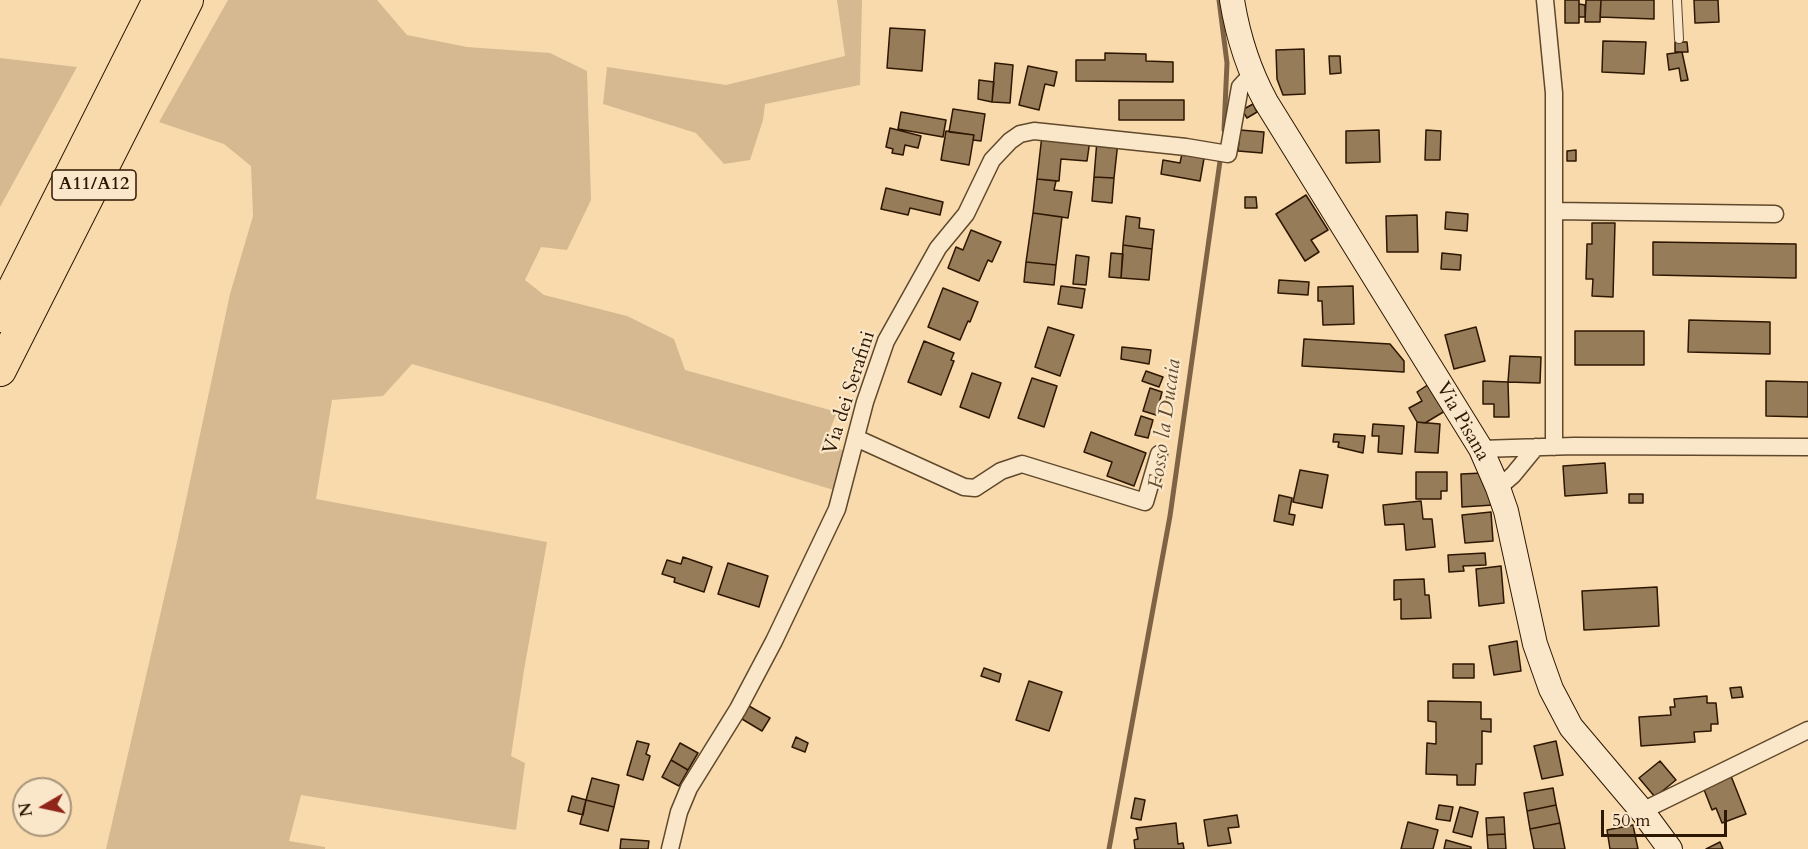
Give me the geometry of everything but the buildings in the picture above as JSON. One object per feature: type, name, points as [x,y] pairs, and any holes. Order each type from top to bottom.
[{"type":"highway","name":"A11/A12","points":[[0,316],[159,0]]},
{"type":"highway","name":"A11/A12","points":[[0,370],[187,0]]},
{"type":"main road","name":"Via Pisana","points":[[1232,0],[1251,75],[1481,449],[1506,511],[1535,644],[1551,689],[1571,727],[1642,811],[1670,849]]},
{"type":"street","points":[[1545,0],[1554,93],[1554,447]]},
{"type":"street","name":"Via dei Serafini","points":[[670,849],[679,812],[689,788],[738,709],[759,670],[837,509],[865,402],[886,341],[938,248],[966,214],[992,160],[1020,134],[1034,131],[1220,152],[1240,87],[1251,75]]},
{"type":"street","points":[[1554,211],[1775,214]]},
{"type":"street","points":[[856,438],[964,488],[975,488],[1001,471],[1022,464],[1145,502],[1159,454]]},
{"type":"street","points":[[1498,488],[1513,475],[1536,447]]},
{"type":"street","points":[[1481,449],[1808,447]]},
{"type":"street","points":[[1642,811],[1808,730]]},
{"type":"lane","points":[[1677,0],[1679,39]]},
{"type":"shaded area","points":[[228,0],[377,0],[407,35],[467,47],[550,53],[587,71],[591,200],[567,250],[541,247],[525,280],[544,295],[627,316],[674,339],[685,370],[837,412],[825,442],[848,453],[837,491],[412,364],[383,396],[332,400],[316,499],[547,542],[511,756],[525,763],[516,830],[301,795],[289,841],[325,847],[325,849],[106,849],[177,542],[230,294],[253,216],[251,166],[224,144],[159,122]]},
{"type":"shaded area","points":[[837,0],[862,0],[860,85],[765,104],[763,120],[750,160],[724,164],[696,133],[603,104],[607,67],[726,85],[845,56]]},
{"type":"shaded area","points":[[0,58],[77,67],[0,207]]},
{"type":"waterway","name":"Fosso la Ducaia","points":[[1219,0],[1227,63],[1224,130]]},
{"type":"waterway","name":"Fosso la Ducaia","points":[[1109,849],[1170,516],[1221,154]]}]
